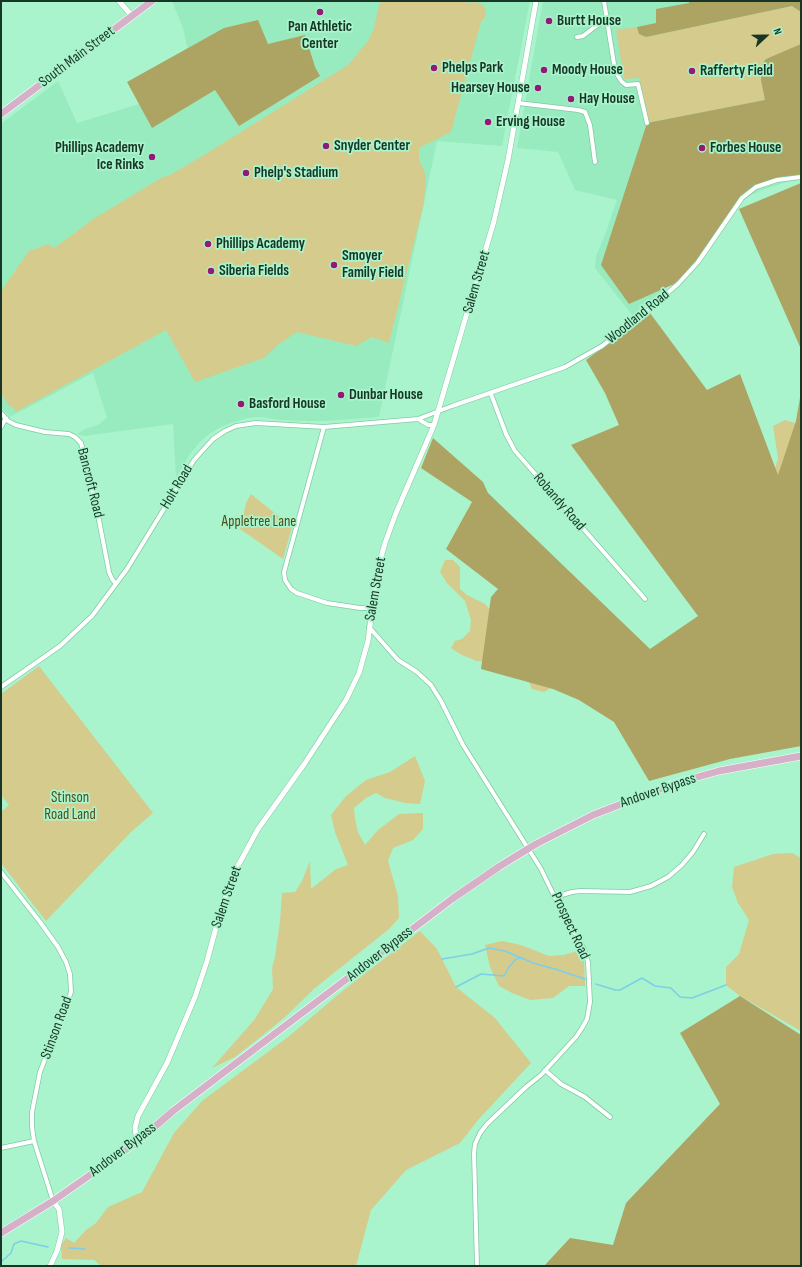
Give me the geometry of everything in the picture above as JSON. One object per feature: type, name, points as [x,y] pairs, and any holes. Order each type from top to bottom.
[{"type":"main road","name":"South Main Street","points":[[1,114],[152,1]]},
{"type":"main road","name":"Andover Bypass","points":[[1,1233],[54,1201],[137,1142],[173,1112],[452,899],[528,849],[593,815],[676,783],[719,771],[801,756]]},
{"type":"street","points":[[119,1],[132,16]]},
{"type":"street","name":"Salem Street","points":[[137,1142],[134,1128],[138,1116],[167,1063],[196,996],[208,960],[220,909],[234,873],[258,829],[305,763],[346,700],[359,673],[368,641],[377,572],[385,543],[396,513],[434,425],[494,221],[508,160],[536,1]]},
{"type":"street","points":[[604,1],[614,64],[618,76],[626,85],[638,84],[647,123]]},
{"type":"street","points":[[577,37],[583,36],[607,20]]},
{"type":"street","points":[[518,103],[585,112],[590,125],[595,162]]},
{"type":"street","name":"Woodland Road","points":[[438,412],[565,367],[602,346],[641,316],[678,284],[698,262],[742,198],[756,187],[777,180],[801,177]]},
{"type":"street","name":"Robandy Road","points":[[491,394],[506,434],[515,451],[645,599]]},
{"type":"street","name":"Holt Road","points":[[1,687],[44,658],[73,635],[92,616],[128,569],[187,469],[213,439],[236,426],[243,424],[262,423],[324,427],[418,419],[438,412]]},
{"type":"street","name":"Bancroft Road","points":[[1,413],[16,425],[45,432],[69,434],[81,443],[110,572],[112,579],[116,584]]},
{"type":"street","points":[[1,427],[6,418]]},
{"type":"street","name":"Holt Road","points":[[418,419],[428,425],[434,425]]},
{"type":"street","points":[[324,427],[284,572],[285,580],[291,589],[297,593],[327,603],[360,608],[372,608]]},
{"type":"street","name":"Prospect Road","points":[[370,627],[398,660],[431,684],[463,745],[541,869],[587,956],[590,1002],[587,1019],[582,1028],[576,1037],[545,1070],[487,1124],[480,1133],[475,1144],[477,1266]]},
{"type":"street","points":[[555,897],[580,891],[630,892],[650,886],[668,877],[682,865],[693,852],[704,834]]},
{"type":"street","name":"Stinson Road","points":[[1,872],[58,947],[66,962],[70,974],[71,992],[40,1072],[32,1112],[34,1141],[54,1201]]},
{"type":"street","points":[[545,1070],[561,1084],[585,1097],[610,1117]]},
{"type":"street","points":[[1,1148],[34,1141]]},
{"type":"street","points":[[50,1266],[57,1251],[62,1232],[58,1209],[54,1201]]},
{"type":"shaded area","name":"Phillips Academy","points":[[172,1],[530,1],[502,146],[437,141],[379,417],[325,421],[280,420],[261,417],[247,418],[221,427],[209,434],[190,454],[176,478],[173,424],[84,436],[77,434],[85,429],[98,425],[107,418],[93,373],[10,417],[1,407],[1,124],[58,81],[77,123],[159,98],[195,81],[183,28]]},
{"type":"shaded area","points":[[543,1],[801,1],[801,177],[760,191],[736,202],[660,295],[633,316],[595,268],[596,256],[617,200],[575,190],[558,152],[517,148]]},
{"type":"shaded area","points":[[689,1],[801,1],[801,12],[792,6],[646,37],[639,34],[637,27],[656,23],[656,9],[689,3]]},
{"type":"shaded area","points":[[258,20],[268,44],[305,35],[315,67],[320,76],[239,126],[215,90],[152,128],[127,82],[224,28]]},
{"type":"shaded area","points":[[801,44],[801,177],[777,180],[756,187],[742,198],[690,270],[674,284],[629,304],[601,265],[647,123],[765,100],[761,80],[762,64],[766,59]]},
{"type":"shaded area","points":[[801,183],[801,349],[739,209]]},
{"type":"shaded area","points":[[650,313],[707,390],[740,374],[778,475],[796,421],[801,392],[801,746],[730,759],[649,781],[614,722],[579,700],[553,689],[481,669],[491,597],[498,589],[446,549],[472,502],[421,468],[433,438],[483,482],[488,493],[650,649],[698,616],[571,445],[619,425],[605,393],[586,360]]},
{"type":"shaded area","points":[[740,996],[801,1035],[801,1266],[544,1266],[570,1238],[613,1245],[626,1203],[720,1104],[680,1033]]},
{"type":"green space","name":"Siberia Fields","points":[[380,1],[465,1],[469,3],[475,2],[482,4],[486,10],[485,17],[481,22],[451,132],[419,148],[419,159],[426,176],[424,203],[389,343],[372,337],[356,346],[297,332],[279,344],[264,358],[195,382],[166,330],[16,412],[12,406],[10,407],[1,393],[1,291],[29,251],[48,244],[54,248],[90,221],[161,178],[170,175],[209,152],[348,65],[368,41],[374,28]]},
{"type":"green space","name":"Rafferty Field","points":[[792,6],[801,12],[801,44],[766,59],[761,80],[765,100],[647,123],[640,94],[639,78],[624,79],[616,30],[637,27],[639,34],[646,37]]},
{"type":"green space","points":[[785,420],[801,425],[801,529],[768,495],[778,458],[773,426]]},
{"type":"green space","name":"Appletree Lane","points":[[251,494],[292,527],[283,559],[240,529],[246,503]]},
{"type":"green space","points":[[445,560],[453,560],[460,567],[460,589],[467,595],[485,604],[499,621],[565,680],[544,692],[532,689],[525,672],[497,662],[477,661],[462,655],[451,648],[455,641],[462,639],[470,631],[471,620],[465,601],[447,583],[440,572]]},
{"type":"green space","name":"Stinson Road Land","points":[[39,666],[153,813],[131,832],[46,921],[1,863],[1,812],[9,805],[1,795],[1,694]]},
{"type":"green space","points":[[415,756],[425,781],[420,804],[405,803],[385,798],[376,793],[366,798],[354,808],[358,832],[365,845],[378,830],[399,814],[423,813],[423,829],[413,840],[393,848],[388,861],[398,896],[399,918],[389,929],[315,988],[284,1018],[263,1035],[235,1057],[212,1068],[255,1019],[273,989],[272,968],[280,921],[282,893],[295,892],[302,881],[310,861],[311,889],[336,869],[348,865],[335,832],[331,815],[346,796],[366,780],[390,772]]},
{"type":"green space","points":[[792,853],[801,858],[801,1031],[740,996],[726,985],[726,967],[739,954],[749,920],[738,903],[732,887],[734,867],[773,854]]},
{"type":"green space","points":[[420,931],[437,949],[456,987],[495,1018],[531,1063],[478,1120],[460,1143],[406,1170],[371,1210],[356,1266],[101,1266],[94,1260],[62,1259],[61,1245],[66,1238],[74,1243],[86,1230],[96,1223],[108,1207],[142,1192],[174,1133],[202,1101],[288,1037],[345,989]]},
{"type":"green space","points":[[502,941],[521,945],[549,956],[564,955],[577,951],[584,960],[585,986],[569,986],[553,998],[530,1000],[499,986],[490,967],[485,945]]},
{"type":"waterway","points":[[442,959],[472,954],[489,948],[505,951],[533,963],[585,979]]},
{"type":"waterway","points":[[456,987],[481,974],[504,976],[516,959],[520,958]]},
{"type":"waterway","points":[[596,984],[615,990],[620,990],[642,978],[655,986],[671,988],[680,997],[692,998],[726,985]]},
{"type":"waterway","points":[[1,1262],[11,1253],[14,1244],[21,1241],[48,1247]]},
{"type":"waterway","points":[[69,1248],[85,1249]]},
{"type":"place","name":"Pan Athletic Center","points":[[320,12]]},
{"type":"place","name":"Burtt House","points":[[549,21]]},
{"type":"place","name":"Phelps Park","points":[[434,68]]},
{"type":"place","name":"Moody House","points":[[544,70]]},
{"type":"place","name":"Rafferty Field","points":[[692,71]]},
{"type":"place","name":"Hearsey House","points":[[538,88]]},
{"type":"place","name":"Hay House","points":[[571,99]]},
{"type":"place","name":"Erving House","points":[[488,122]]},
{"type":"place","name":"Snyder Center","points":[[326,146]]},
{"type":"place","name":"Forbes House","points":[[702,148]]},
{"type":"place","name":"Phillips Academy Ice Rinks","points":[[152,157]]},
{"type":"place","name":"Phelp's Stadium","points":[[246,173]]},
{"type":"place","name":"Phillips Academy","points":[[208,244]]},
{"type":"place","name":"Smoyer Family Field","points":[[334,265]]},
{"type":"place","name":"Siberia Fields","points":[[211,271]]},
{"type":"place","name":"Dunbar House","points":[[341,395]]},
{"type":"place","name":"Basford House","points":[[241,404]]}]
